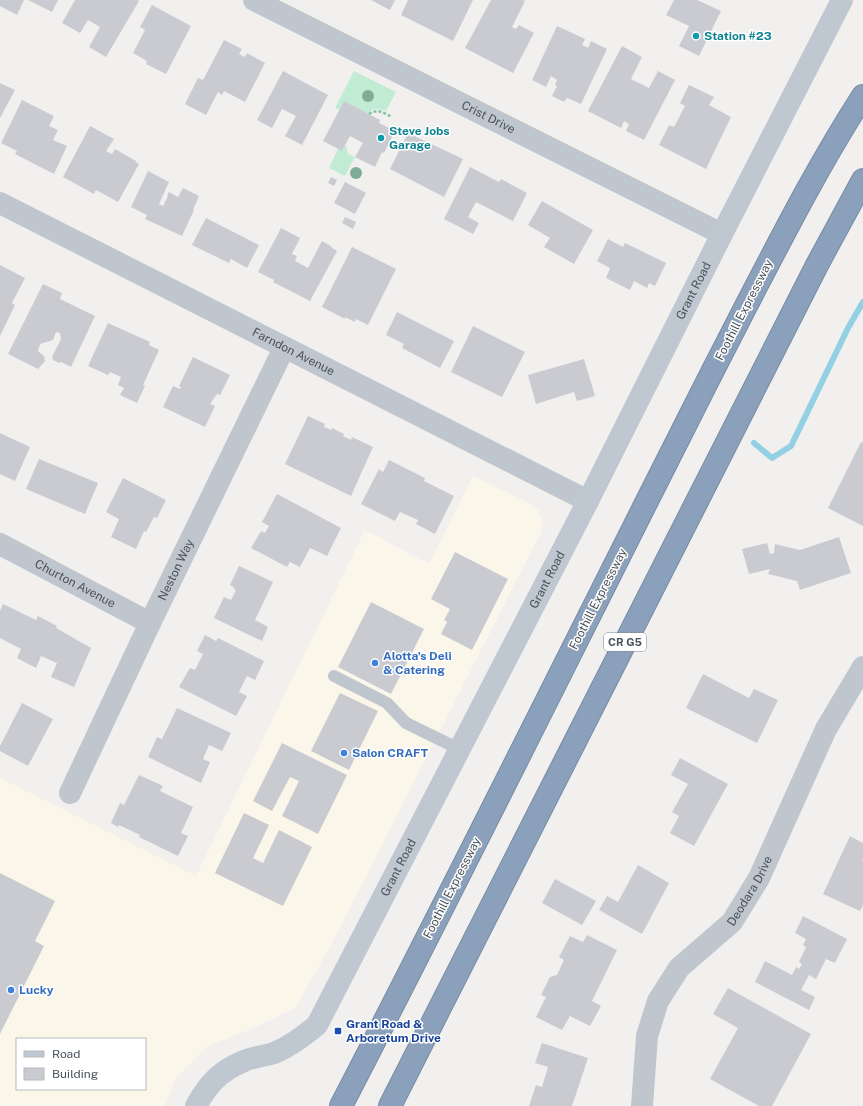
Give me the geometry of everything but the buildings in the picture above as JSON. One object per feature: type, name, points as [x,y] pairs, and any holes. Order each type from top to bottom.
[{"type":"highway","name":"Foothill Expressway","points":[[345,1098],[428,938],[668,458],[785,231],[820,166],[863,96]]},
{"type":"highway","name":"CR G5","points":[[390,1106],[817,264],[863,180]]},
{"type":"highway","points":[[327,1106],[345,1098]]},
{"type":"street","name":"Crist Drive","points":[[254,0],[722,234]]},
{"type":"street","name":"Grant Road","points":[[196,1106],[211,1082],[220,1074],[244,1061],[274,1053],[298,1041],[317,1025],[588,501],[722,234],[842,0]]},
{"type":"street","name":"Farndon Avenue","points":[[0,203],[588,501]]},
{"type":"street","name":"Neston Way","points":[[70,793],[150,623],[284,348]]},
{"type":"street","name":"Churton Avenue","points":[[0,544],[150,623]]},
{"type":"street","name":"Deodara Drive","points":[[642,1106],[647,1036],[658,1001],[679,968],[732,922],[759,878],[826,729],[860,678]]},
{"type":"lane","points":[[334,676],[387,703],[406,723],[459,750]]},
{"type":"path","points":[[369,114],[372,112],[381,111],[392,117]]},
{"type":"shaded area","points":[[473,476],[529,503],[538,510],[542,519],[541,532],[330,947],[295,1008],[252,1029],[207,1046],[175,1080],[165,1106],[0,1106],[0,778],[196,876],[365,530],[429,564]]},
{"type":"green space","points":[[354,71],[396,92],[386,111],[374,109],[368,114],[344,101],[340,110],[335,108]]},
{"type":"green space","points":[[346,145],[348,154],[355,157],[345,176],[329,168],[338,149],[342,151]]},
{"type":"waterway","points":[[754,443],[772,458],[791,446],[848,328],[863,302]]},
{"type":"place","name":"Station #23","points":[[696,36]]},
{"type":"place","name":"Steve Jobs Garage","points":[[381,138]]},
{"type":"place","name":"Alotta's Deli & Catering","points":[[375,663]]},
{"type":"place","name":"Salon CRAFT","points":[[344,753]]},
{"type":"place","name":"Lucky","points":[[11,990]]},
{"type":"place","name":"Grant Road & Arboretum Drive","points":[[338,1031]]}]
